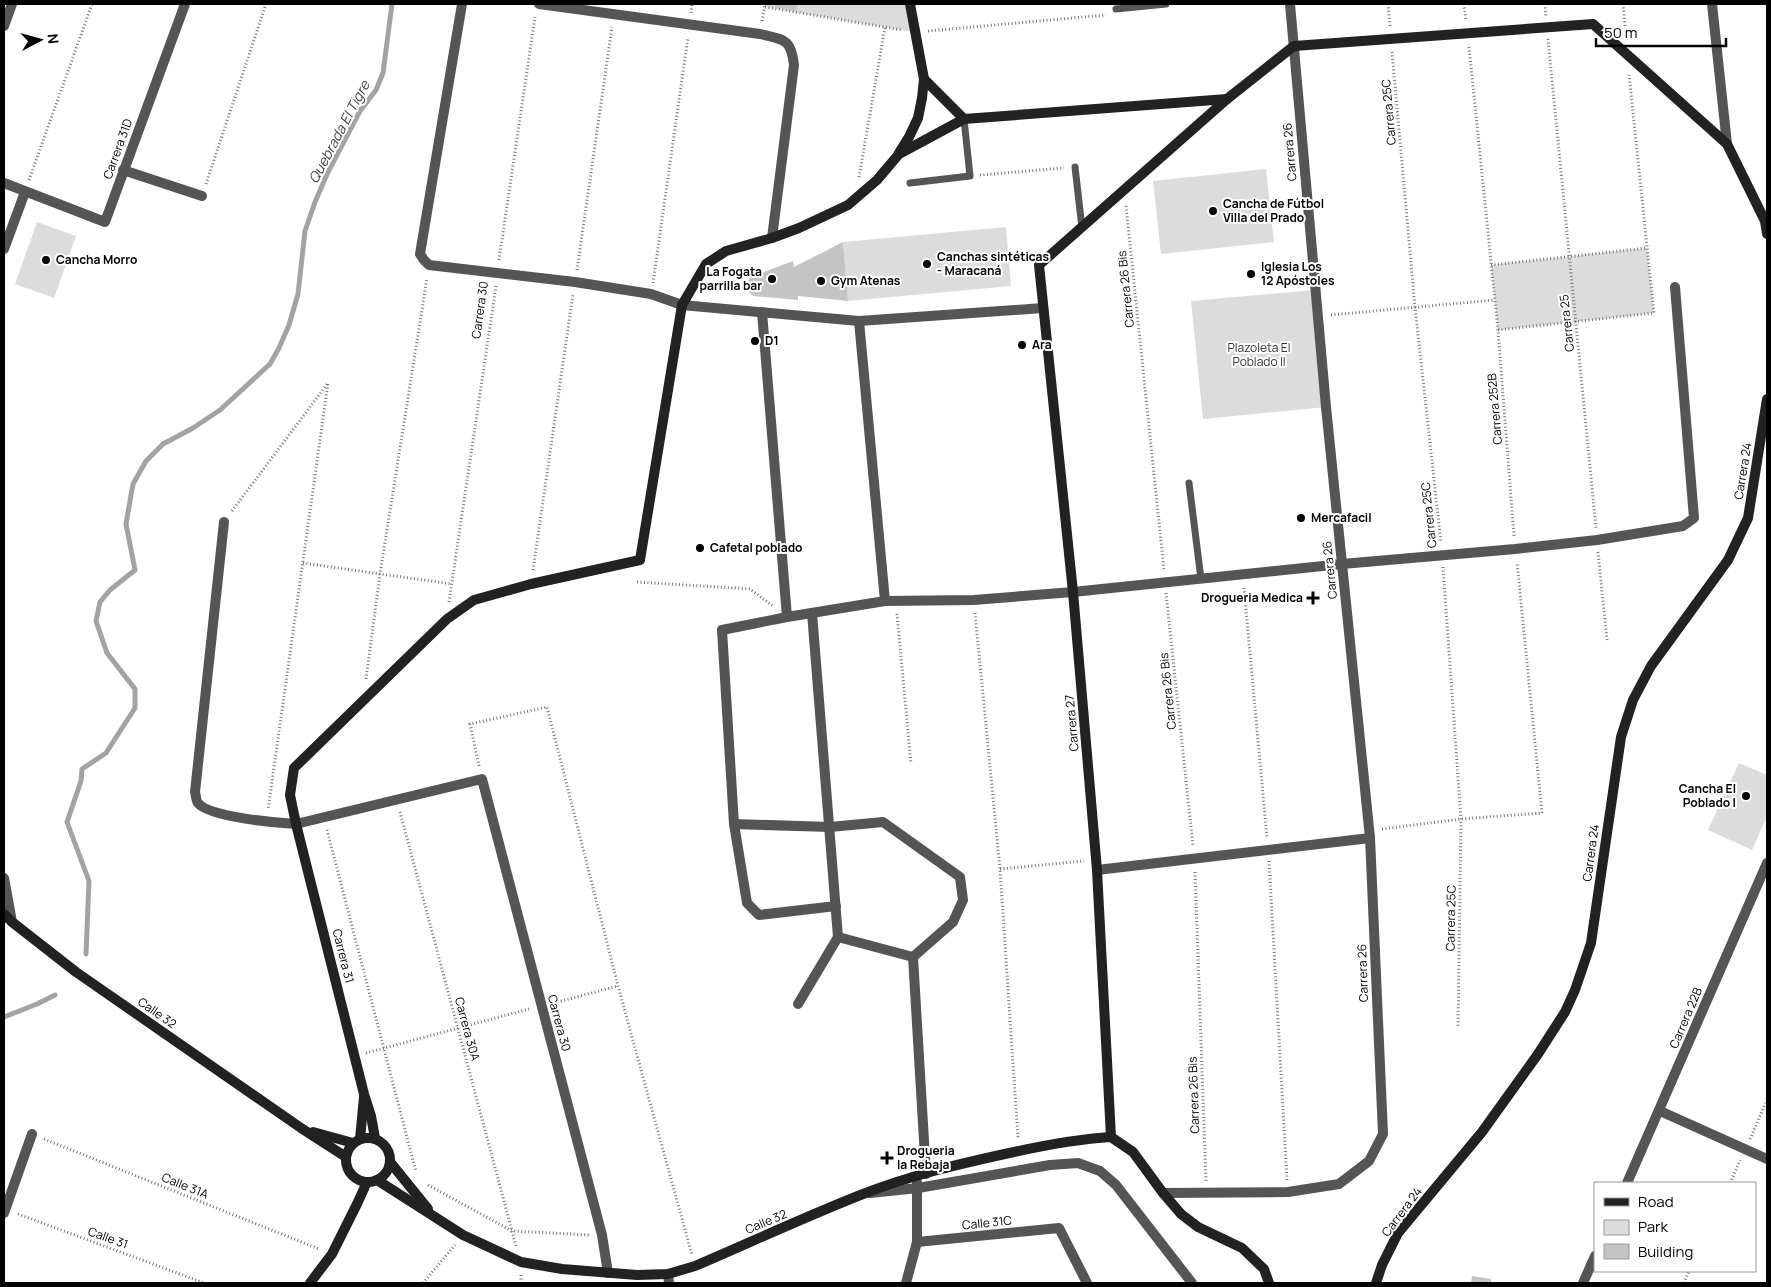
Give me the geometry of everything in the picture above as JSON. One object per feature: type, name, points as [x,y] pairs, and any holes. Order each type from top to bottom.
[{"type":"street","points":[[4,26],[12,4]]},
{"type":"street","name":"Carrera 31D","points":[[25,192],[105,222],[185,4]]},
{"type":"street","points":[[462,4],[420,254],[429,265],[498,272],[651,294],[682,305],[859,321],[1043,308]]},
{"type":"street","points":[[682,305],[706,264],[726,251],[772,238],[848,206],[877,180],[899,154],[918,118],[924,79],[910,4]]},
{"type":"street","name":"Carrera 26","points":[[1288,1192],[1339,1184],[1369,1162],[1383,1134],[1370,834],[1318,316],[1290,4]]},
{"type":"street","points":[[1712,4],[1728,144],[1765,221],[1767,234]]},
{"type":"street","points":[[538,9],[689,24],[760,34],[783,40],[792,49],[794,65],[772,238]]},
{"type":"street","points":[[1082,228],[1228,99],[1294,46],[1593,24],[1627,52],[1728,144]]},
{"type":"street","points":[[924,79],[964,119]]},
{"type":"street","points":[[899,154],[964,119],[1228,99]]},
{"type":"street","points":[[123,170],[202,196]]},
{"type":"street","points":[[4,183],[25,192],[4,249]]},
{"type":"street","name":"Carrera 27","points":[[1082,228],[1040,265],[1073,592],[1097,865],[1111,1137]]},
{"type":"street","points":[[836,906],[759,915],[747,903],[734,824],[722,630],[787,616],[890,601],[974,600],[1073,592],[1342,564],[1515,549],[1597,540],[1683,526],[1694,518],[1675,288]]},
{"type":"street","name":"Carrera 31","points":[[374,1138],[371,1116],[296,824],[290,795],[294,768],[447,619],[474,600],[531,584],[640,560],[682,305]]},
{"type":"street","points":[[762,312],[787,616]]},
{"type":"street","points":[[859,321],[890,601]]},
{"type":"street","name":"Carrera 24","points":[[1376,1283],[1382,1265],[1398,1234],[1482,1132],[1538,1054],[1575,990],[1591,943],[1621,737],[1633,700],[1651,666],[1728,560],[1748,518],[1767,399]]},
{"type":"street","points":[[224,522],[195,792],[198,803],[209,811],[266,822],[296,824],[482,779]]},
{"type":"street","points":[[798,1004],[838,936],[812,613]]},
{"type":"street","name":"Carrera 30","points":[[482,779],[602,1235],[608,1273]]},
{"type":"street","points":[[734,824],[830,827],[883,822],[960,877],[963,900],[953,922],[913,957]]},
{"type":"street","points":[[1097,865],[1194,858],[1268,850],[1370,834]]},
{"type":"street","name":"Carrera 22B","points":[[1627,1182],[1767,863]]},
{"type":"street","points":[[4,878],[12,922]]},
{"type":"street","name":"Calle 32","points":[[4,914],[76,972],[301,1128],[346,1157]]},
{"type":"street","points":[[838,936],[913,957]]},
{"type":"street","points":[[906,1283],[917,1242],[918,1188],[921,1175],[913,957]]},
{"type":"street","name":"Carrera 31","points":[[356,1141],[364,1094]]},
{"type":"street","points":[[1660,1111],[1767,1159]]},
{"type":"street","name":"Calle 32","points":[[301,1128],[356,1141]]},
{"type":"street","points":[[4,1211],[32,1134]]},
{"type":"street","points":[[1111,1137],[1133,1152],[1162,1193],[1182,1214],[1198,1228],[1242,1248],[1264,1269],[1269,1283]]},
{"type":"street","name":"Calle 32","points":[[367,1180],[435,1217],[463,1235],[521,1262],[562,1269],[668,1279],[864,1194],[921,1175],[1019,1151],[1083,1138],[1111,1137]]},
{"type":"street","points":[[374,1138],[382,1142],[387,1148],[390,1154],[390,1162],[388,1170],[383,1176],[367,1180],[349,1170],[346,1157],[348,1150],[356,1141],[374,1138]]},
{"type":"street","name":"Calle 32","points":[[390,1162],[435,1217]]},
{"type":"street","points":[[864,1194],[918,1188],[1050,1165],[1078,1163],[1100,1171],[1116,1185],[1192,1283]]},
{"type":"street","points":[[310,1283],[332,1254],[358,1204],[367,1180]]},
{"type":"street","points":[[1162,1193],[1288,1192]]},
{"type":"street","name":"Calle 31C","points":[[917,1242],[1059,1228],[1087,1283]]},
{"type":"street","points":[[1583,1283],[1594,1258]]},
{"type":"lane","points":[[1116,9],[1166,4]]},
{"type":"lane","points":[[910,183],[970,176],[964,119]]},
{"type":"lane","points":[[1075,167],[1082,228]]},
{"type":"lane","points":[[1189,483],[1201,579]]},
{"type":"path","points":[[25,192],[92,4]]},
{"type":"path","points":[[202,196],[266,4]]},
{"type":"path","points":[[651,294],[692,4]]},
{"type":"path","points":[[765,4],[764,7],[915,32],[1107,15]]},
{"type":"path","name":"Carrera 25C","points":[[1388,4],[1415,307],[1442,556],[1461,819],[1458,1026]]},
{"type":"path","name":"Carrera 252B","points":[[1461,819],[1542,813],[1515,549],[1498,330],[1464,4]]},
{"type":"path","name":"Carrera 25","points":[[1544,4],[1607,640]]},
{"type":"path","points":[[1498,330],[1654,313],[1623,4]]},
{"type":"path","name":"Carrera 30","points":[[447,619],[538,9]]},
{"type":"path","points":[[856,198],[886,27]]},
{"type":"path","points":[[970,176],[1075,167]]},
{"type":"path","name":"Carrera 26 Bis","points":[[1124,190],[1194,858],[1206,1193]]},
{"type":"path","points":[[1491,265],[1646,248]]},
{"type":"path","points":[[364,699],[380,574],[429,265]]},
{"type":"path","points":[[1318,316],[1494,300]]},
{"type":"path","points":[[224,522],[328,383],[266,822]]},
{"type":"path","points":[[302,563],[452,584]]},
{"type":"path","points":[[1242,574],[1268,850],[1288,1192]]},
{"type":"path","points":[[637,582],[750,589],[787,616]]},
{"type":"path","points":[[974,600],[1000,869],[1019,1151]]},
{"type":"path","points":[[890,601],[911,764]]},
{"type":"path","points":[[482,779],[470,724],[547,708],[618,986],[695,1266]]},
{"type":"path","name":"Carrera 30A","points":[[397,799],[521,1262]]},
{"type":"path","points":[[324,817],[418,1180]]},
{"type":"path","points":[[1370,834],[1461,819]]},
{"type":"path","points":[[1000,869],[1097,865]]},
{"type":"path","points":[[355,1056],[618,986]]},
{"type":"path","name":"Calle 31A","points":[[32,1134],[332,1254]]},
{"type":"path","points":[[427,1185],[512,1231],[602,1235]]},
{"type":"path","name":"Calle 31","points":[[4,1211],[204,1283]]},
{"type":"path","points":[[423,1283],[463,1235]]},
{"type":"green space","points":[[765,4],[910,4],[915,32],[765,7]]},
{"type":"green space","name":"Cancha de Fútbol Villa del Prado","points":[[1266,169],[1274,242],[1161,254],[1153,181]]},
{"type":"green space","name":"Cancha Morro","points":[[37,222],[76,236],[54,298],[15,284]]},
{"type":"green space","name":"Canchas sintéticas - Maracaná","points":[[1006,227],[1011,286],[848,301],[843,242]]},
{"type":"green space","points":[[1647,248],[1654,313],[1498,330],[1491,265]]},
{"type":"green space","name":"Plazoleta El Poblado II","points":[[1315,290],[1326,407],[1203,419],[1191,301]]},
{"type":"green space","name":"Cancha El Poblado I","points":[[1739,763],[1767,775],[1767,816],[1752,850],[1708,830]]},
{"type":"building","points":[[776,4],[797,4],[796,11],[775,7]]},
{"type":"building","name":"Gym Atenas","points":[[843,242],[848,301],[798,296],[798,300],[753,296],[747,290],[748,281],[751,277],[793,261],[794,267]]},
{"type":"building","points":[[1472,1276],[1491,1279],[1491,1283],[1471,1283]]},
{"type":"waterway","name":"Quebrada El Tigre","points":[[86,954],[89,881],[67,822],[81,781],[82,769],[106,753],[135,708],[135,689],[107,653],[96,621],[100,602],[110,590],[135,570],[126,524],[133,484],[146,461],[163,444],[193,428],[220,410],[270,364],[279,348],[289,325],[298,294],[305,231],[315,202],[328,172],[360,111],[376,90],[383,73],[392,4]]},
{"type":"waterway","name":"Quebrada El Tigre","points":[[4,1017],[55,995]]},
{"type":"place","name":"Cancha de Fútbol Villa del Prado","points":[[1213,211]]},
{"type":"place","name":"Cancha Morro","points":[[46,260]]},
{"type":"place","name":"Canchas sintéticas - Maracaná","points":[[927,264]]},
{"type":"place","name":"Iglesia Los 12 Apóstoles","points":[[1251,274]]},
{"type":"place","name":"La Fogata parrilla bar","points":[[772,279]]},
{"type":"place","name":"Gym Atenas","points":[[821,281]]},
{"type":"place","name":"D1","points":[[755,341]]},
{"type":"place","name":"Ara","points":[[1022,345]]},
{"type":"place","name":"Mercafacil","points":[[1301,518]]},
{"type":"place","name":"Cafetal poblado","points":[[700,548]]},
{"type":"place","name":"Drogueria Medica","points":[[1313,598]]},
{"type":"place","name":"Cancha El Poblado I","points":[[1746,796]]},
{"type":"place","name":"Drogueria la Rebaja","points":[[887,1158]]}]
